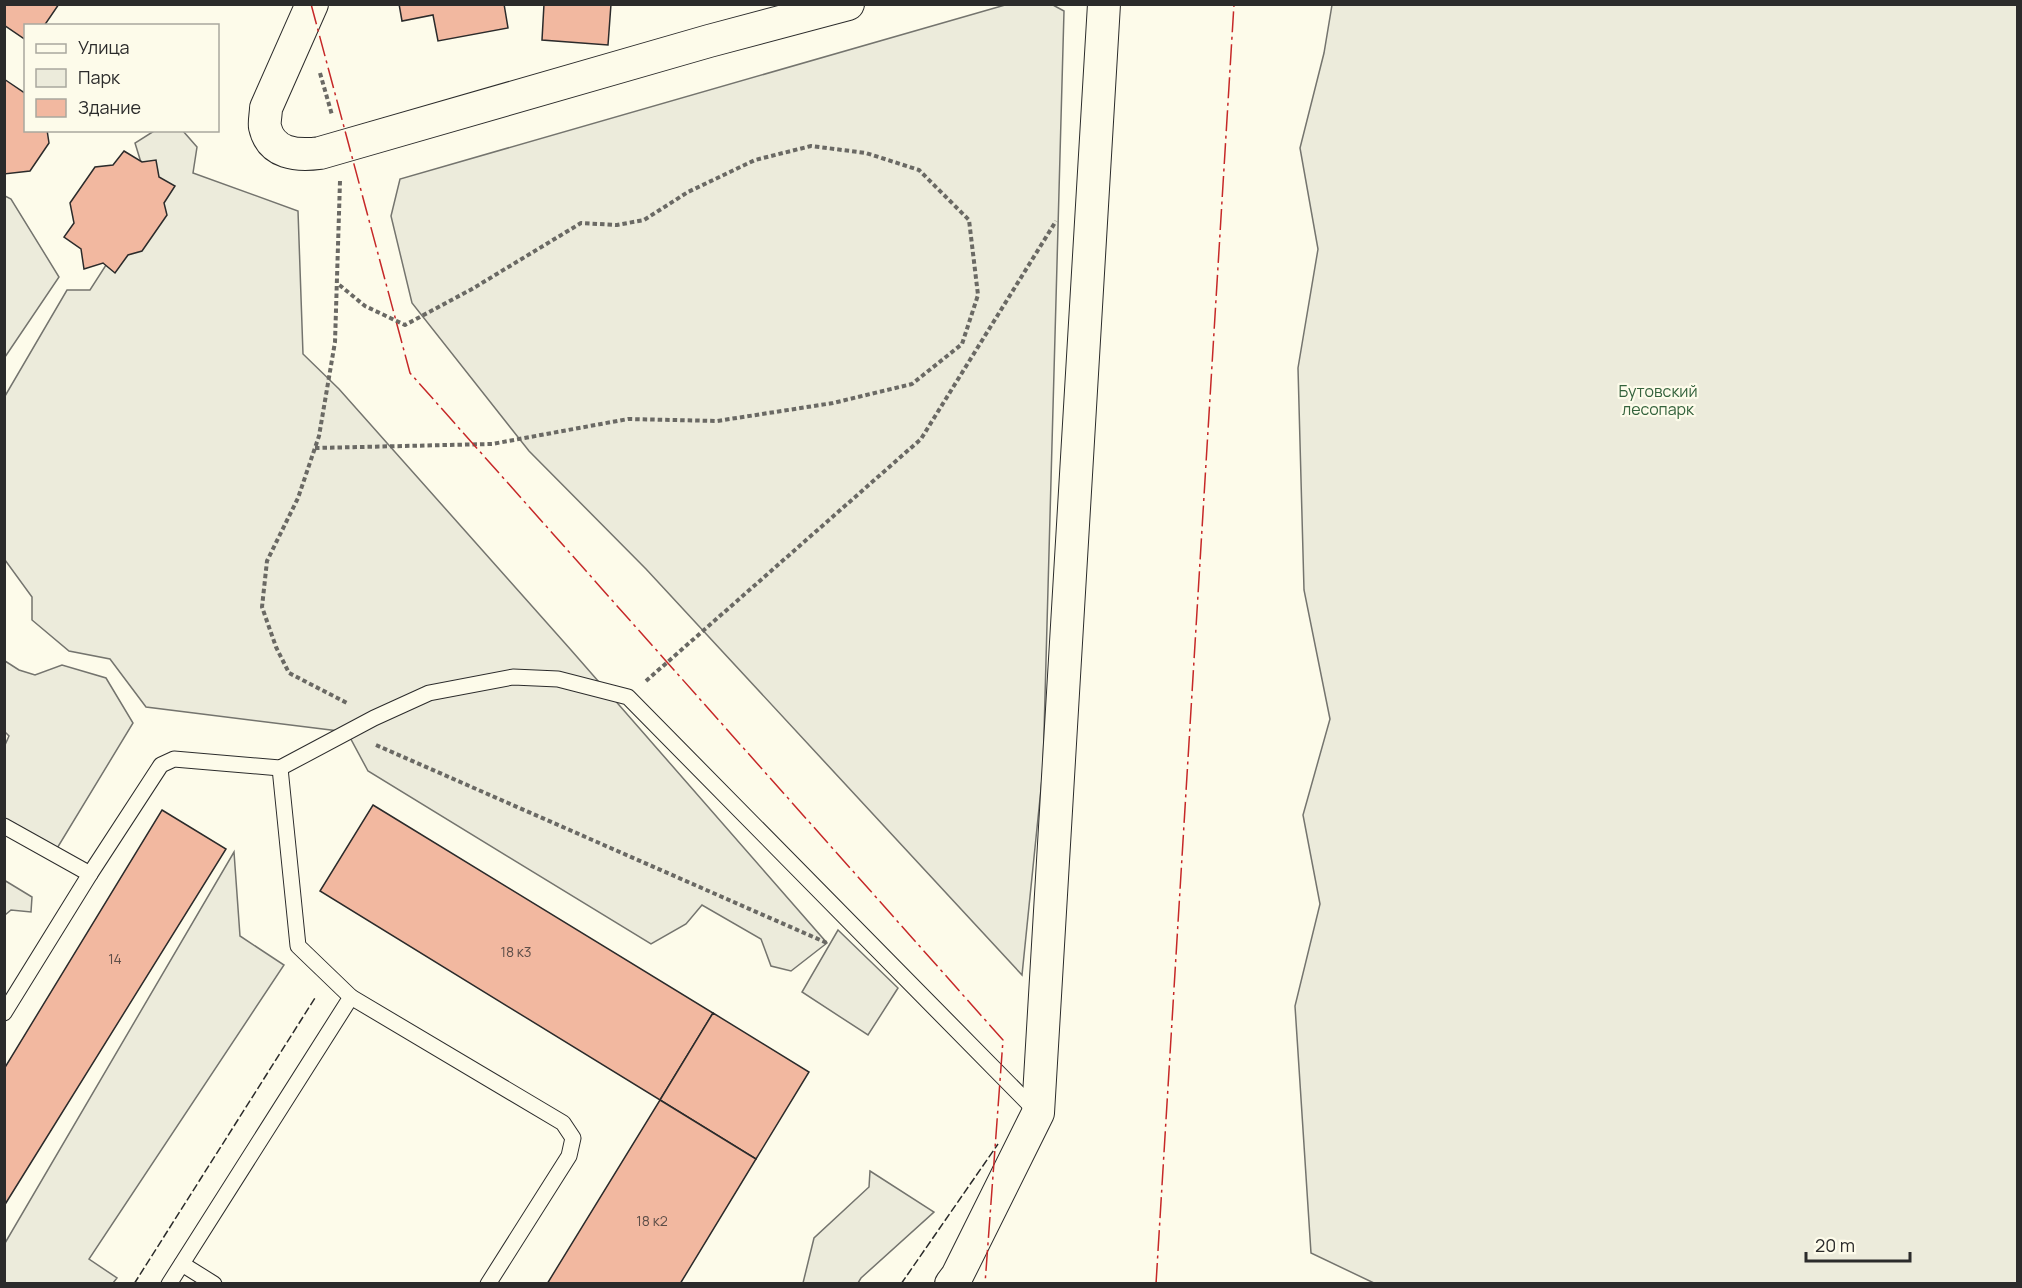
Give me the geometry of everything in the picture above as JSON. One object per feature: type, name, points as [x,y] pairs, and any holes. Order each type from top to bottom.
[{"type":"street","points":[[308,12],[266,108],[264,126],[272,143],[281,150],[303,156],[848,4]]},
{"type":"street","points":[[959,1281],[1038,1113],[1104,4]]},
{"type":"lane","points":[[4,1012],[161,765],[174,759],[280,768],[374,718],[429,693],[513,677],[558,679],[628,697],[1038,1113]]},
{"type":"lane","points":[[280,768],[298,946],[351,997],[563,1123],[573,1138],[569,1156],[488,1284]]},
{"type":"lane","points":[[4,826],[90,874]]},
{"type":"lane","points":[[169,1284],[351,997]]},
{"type":"lane","points":[[182,1264],[214,1284]]},
{"type":"path","points":[[308,12],[341,147],[335,342],[319,436],[298,498],[267,561],[262,607],[276,647],[289,673],[374,718]]},
{"type":"path","points":[[315,448],[492,444],[628,419],[717,421],[844,400],[912,384],[962,344],[978,295],[969,220],[919,170],[866,153],[811,146],[755,160],[688,192],[644,220],[617,225],[580,223],[472,289],[405,325],[365,306],[338,283]]},
{"type":"path","points":[[628,697],[921,439],[1058,219]]},
{"type":"path","points":[[348,732],[827,943]]},
{"type":"green space","points":[[1005,5],[1053,5],[1064,11],[1043,769],[1022,975],[646,569],[529,451],[412,303],[391,216],[400,179]]},
{"type":"green space","name":"Бутовский лесопарк","points":[[1332,5],[2017,5],[2017,1283],[1376,1284],[1311,1253],[1295,1006],[1320,904],[1303,815],[1330,719],[1304,590],[1298,368],[1318,249],[1300,148],[1324,53]]},
{"type":"green space","points":[[152,132],[184,132],[197,147],[193,173],[298,211],[303,354],[339,389],[827,943],[791,971],[771,966],[761,939],[702,905],[686,924],[651,944],[368,771],[347,732],[146,707],[110,659],[69,651],[32,620],[32,597],[5,560],[5,396],[67,290],[90,290],[151,195],[135,143]]},
{"type":"green space","points":[[5,196],[11,199],[59,277],[5,357]]},
{"type":"green space","points":[[5,661],[19,670],[35,675],[62,665],[106,678],[133,723],[53,855],[5,829],[5,745],[9,736],[5,732]]},
{"type":"green space","points":[[234,852],[240,936],[284,965],[89,1259],[117,1278],[113,1283],[5,1283],[5,1243]]},
{"type":"green space","points":[[4,880],[32,897],[31,912],[11,910],[5,915]]},
{"type":"green space","points":[[838,930],[898,988],[868,1035],[802,992]]},
{"type":"green space","points":[[870,1171],[934,1212],[858,1283],[803,1283],[814,1238],[869,1187]]},
{"type":"building","points":[[4,4],[59,4],[45,24],[24,24],[24,39],[4,25]]},
{"type":"building","points":[[399,4],[504,4],[508,28],[438,41],[433,15],[402,21]]},
{"type":"building","points":[[544,4],[611,4],[608,45],[542,40]]},
{"type":"building","points":[[4,79],[24,93],[24,132],[47,132],[49,143],[30,171],[4,174]]},
{"type":"building","points":[[124,151],[142,162],[156,160],[159,177],[175,186],[164,203],[167,215],[142,251],[128,255],[115,273],[103,263],[84,269],[81,249],[64,237],[74,223],[70,203],[95,167],[113,165]]},
{"type":"building","points":[[373,805],[713,1013],[660,1100],[320,891]]},
{"type":"building","points":[[162,810],[226,849],[4,1206],[4,1069]]},
{"type":"building","points":[[713,1013],[809,1072],[756,1159],[660,1100]]},
{"type":"building","points":[[660,1100],[756,1159],[680,1284],[547,1284]]},
{"type":"fence","points":[[134,1284],[315,998]]},
{"type":"fence","points":[[901,1284],[998,1144]]},
{"type":"power","points":[[311,4],[410,373],[1003,1040],[985,1284]]},
{"type":"power","points":[[1156,1284],[1234,4]]}]
